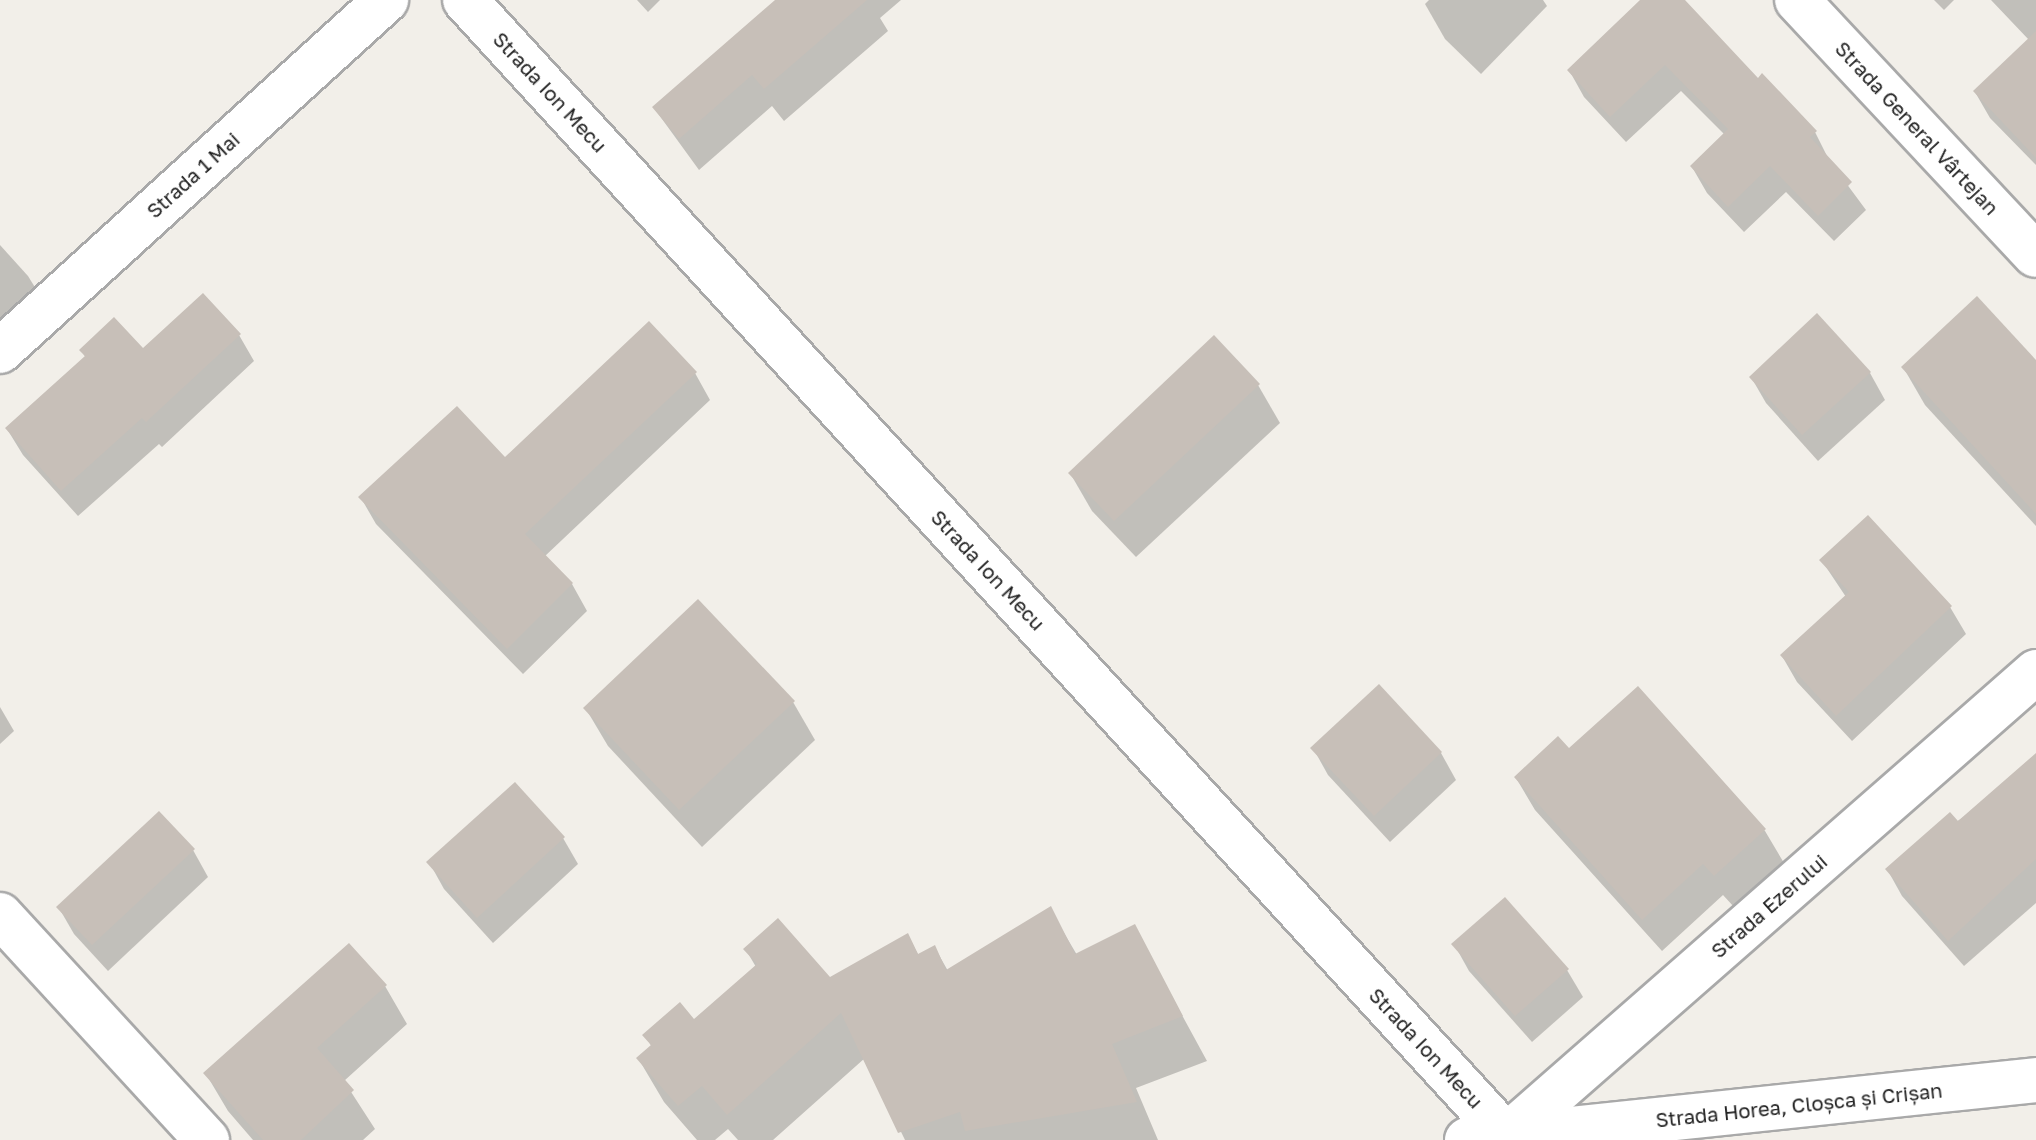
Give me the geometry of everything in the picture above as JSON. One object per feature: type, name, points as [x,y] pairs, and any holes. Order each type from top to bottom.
[{"type":"street","name":"Strada 1 Mai","points":[[0,351],[386,0]]},
{"type":"street","name":"Strada Ion Mecu","points":[[465,0],[1496,1139]]},
{"type":"street","name":"Strada General Vârtejan","points":[[1797,0],[2036,255]]},
{"type":"street","name":"Strada Ezerului","points":[[1496,1139],[2036,672]]},
{"type":"street","points":[[0,915],[207,1140]]},
{"type":"street","name":"Strada Horea, Cloșca și Crișan","points":[[1496,1139],[2036,1080]]},
{"type":"building","points":[[775,0],[867,0],[764,89],[752,75],[679,139],[652,107]]},
{"type":"building","points":[[1640,0],[1685,0],[1758,78],[1762,73],[1817,131],[1810,137],[1852,182],[1818,216],[1770,166],[1728,207],[1690,166],[1728,129],[1665,65],[1610,117],[1567,70]]},
{"type":"building","points":[[2036,31],[2036,158],[1973,91]]},
{"type":"building","points":[[203,293],[241,334],[146,422],[142,418],[61,491],[5,428],[85,356],[79,350],[114,317],[143,348]]},
{"type":"building","points":[[1977,296],[2036,360],[2036,514],[1901,367]]},
{"type":"building","points":[[1817,313],[1871,372],[1802,435],[1749,377]]},
{"type":"building","points":[[649,321],[697,372],[525,534],[573,583],[507,649],[358,497],[457,406],[505,457]]},
{"type":"building","points":[[1214,335],[1260,384],[1114,521],[1068,473]]},
{"type":"building","points":[[1868,515],[1952,606],[1836,716],[1780,655],[1849,592],[1819,560]]},
{"type":"building","points":[[698,599],[795,701],[679,810],[583,708]]},
{"type":"building","points":[[1379,684],[1442,752],[1374,816],[1310,748]]},
{"type":"building","points":[[1638,686],[1766,829],[1714,876],[1703,864],[1642,920],[1514,777],[1558,736],[1569,748]]},
{"type":"building","points":[[2036,753],[2036,859],[1948,941],[1885,869],[1950,812],[1958,821]]},
{"type":"building","points":[[515,782],[565,837],[477,918],[426,862]]},
{"type":"building","points":[[159,811],[195,849],[92,945],[56,907]]},
{"type":"building","points":[[1505,897],[1569,969],[1515,1016],[1451,944]]},
{"type":"building","points":[[1051,906],[1075,954],[1135,924],[1183,1016],[1112,1044],[1137,1102],[965,1131],[960,1112],[898,1133],[841,1013],[727,1115],[702,1086],[678,1106],[636,1058],[651,1045],[642,1035],[680,1002],[694,1019],[757,964],[743,949],[778,918],[830,977],[908,933],[918,954],[935,945],[946,970]]},
{"type":"building","points":[[349,943],[387,985],[317,1048],[354,1090],[301,1140],[263,1140],[203,1073]]}]
